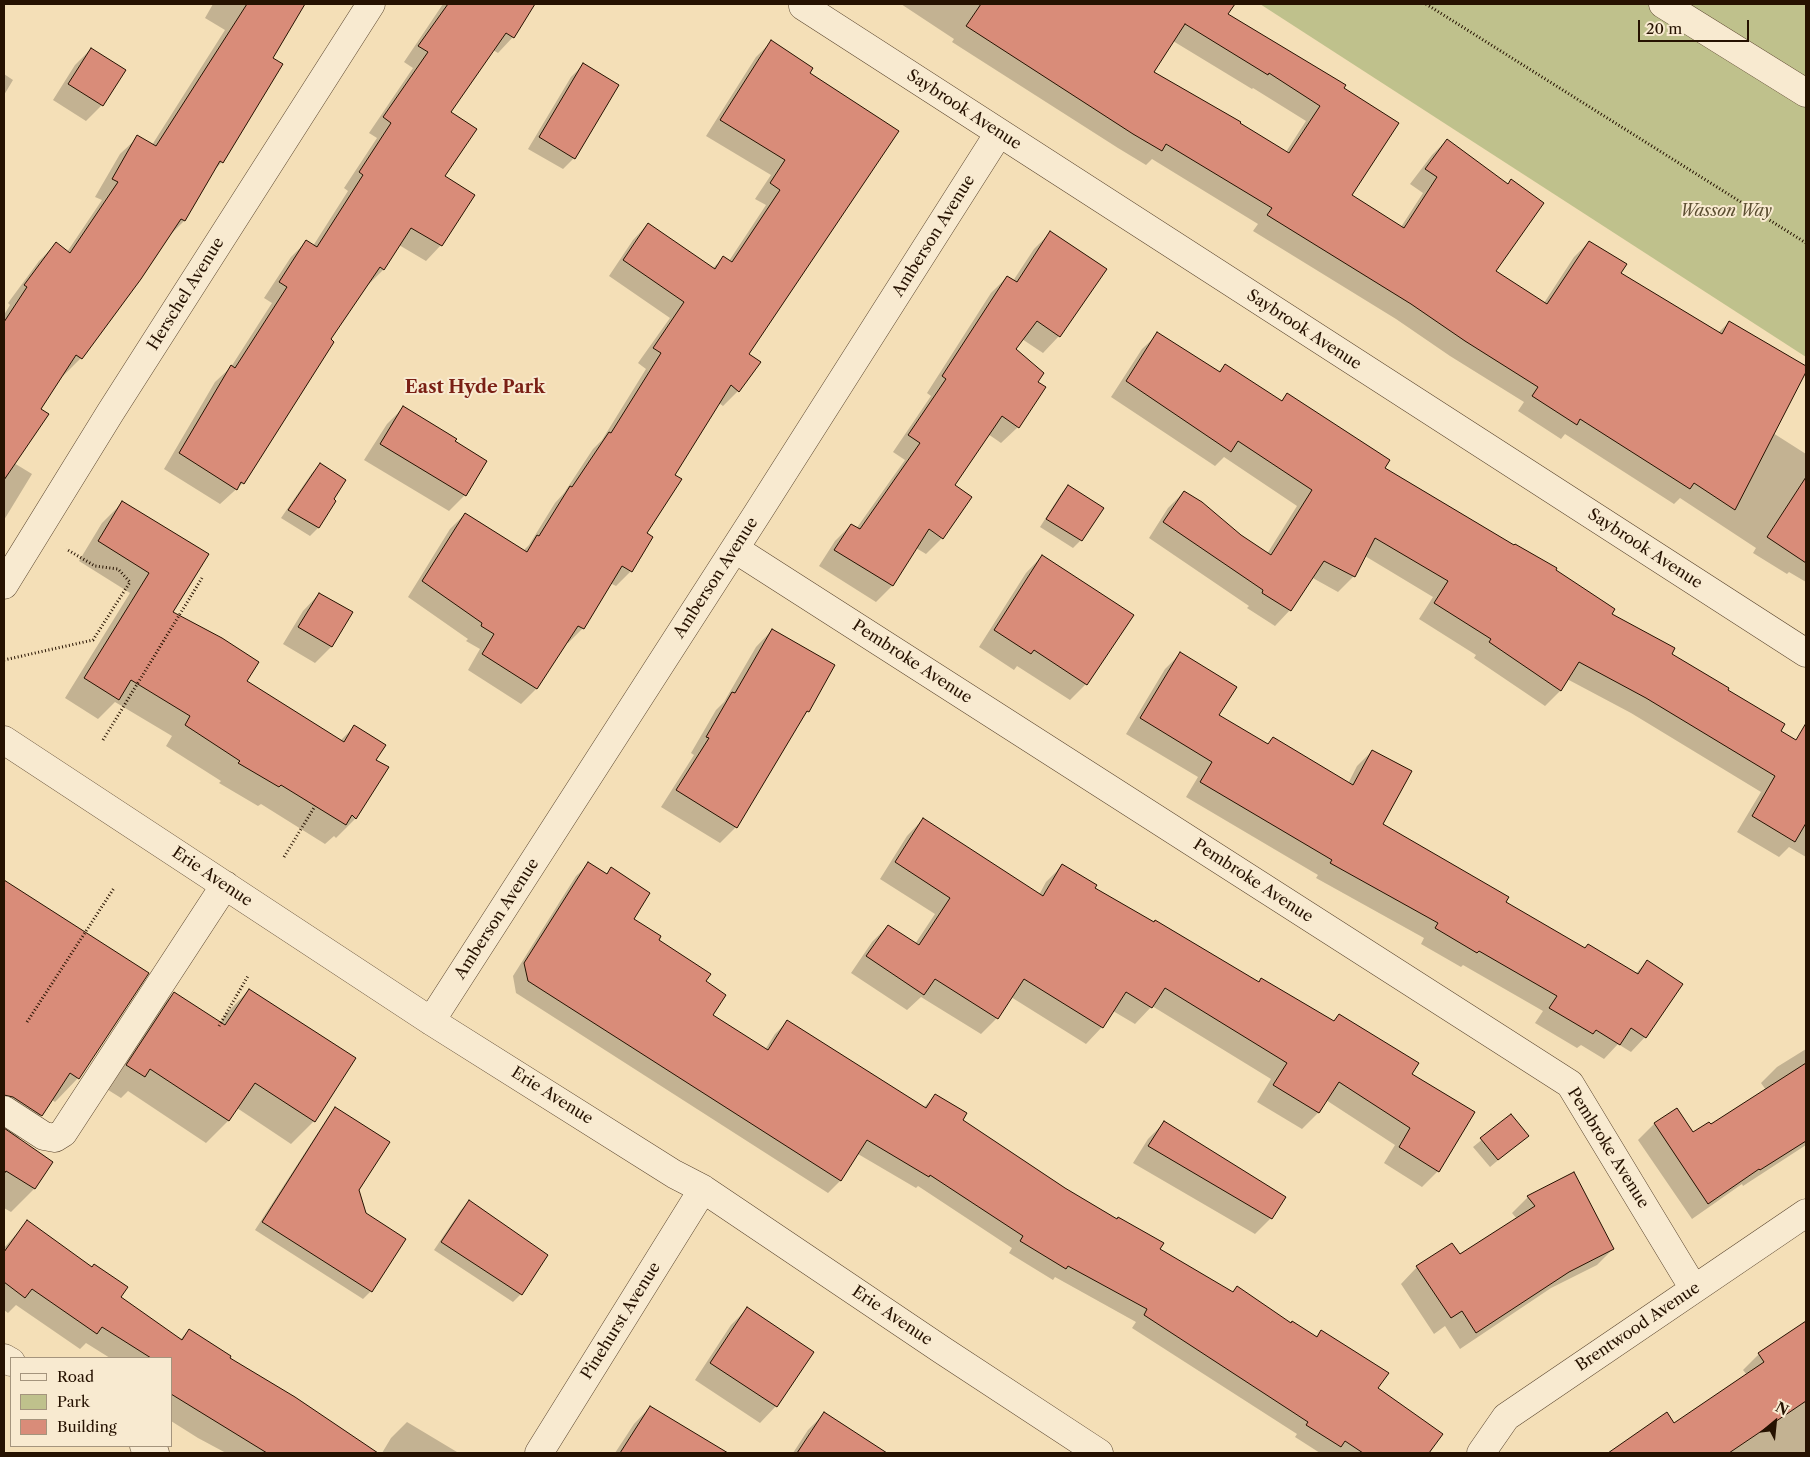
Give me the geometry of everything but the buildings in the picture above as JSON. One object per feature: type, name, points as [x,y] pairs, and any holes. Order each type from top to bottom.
[{"type":"street","name":"Herschel Avenue","points":[[4,585],[110,413],[371,4]]},
{"type":"street","points":[[1663,4],[1806,93]]},
{"type":"street","name":"Saybrook Avenue","points":[[803,6],[1806,653]]},
{"type":"street","name":"Amberson Avenue","points":[[432,1022],[999,133]]},
{"type":"street","name":"Pembroke Avenue","points":[[735,549],[1570,1084],[1694,1288]]},
{"type":"street","name":"Erie Avenue","points":[[4,740],[432,1022],[674,1174],[703,1189],[1099,1453]]},
{"type":"street","points":[[4,1110],[44,1136],[55,1138],[63,1133],[224,885]]},
{"type":"street","name":"Pinehurst Avenue","points":[[539,1453],[703,1189]]},
{"type":"street","name":"Brentwood Avenue","points":[[1482,1453],[1506,1416],[1806,1212]]},
{"type":"path","points":[[1426,4],[1806,243]]},
{"type":"path","points":[[4,660],[93,640],[130,582],[118,569],[95,566],[61,546]]},
{"type":"path","points":[[103,740],[202,578]]},
{"type":"path","points":[[284,857],[315,806]]},
{"type":"path","points":[[26,1022],[114,888]]},
{"type":"path","points":[[219,1026],[248,976]]},
{"type":"green space","name":"Wasson Way","points":[[1260,4],[1806,4],[1806,357]]},
{"type":"district","name":"East Hyde Park","points":[[475,388]]}]
